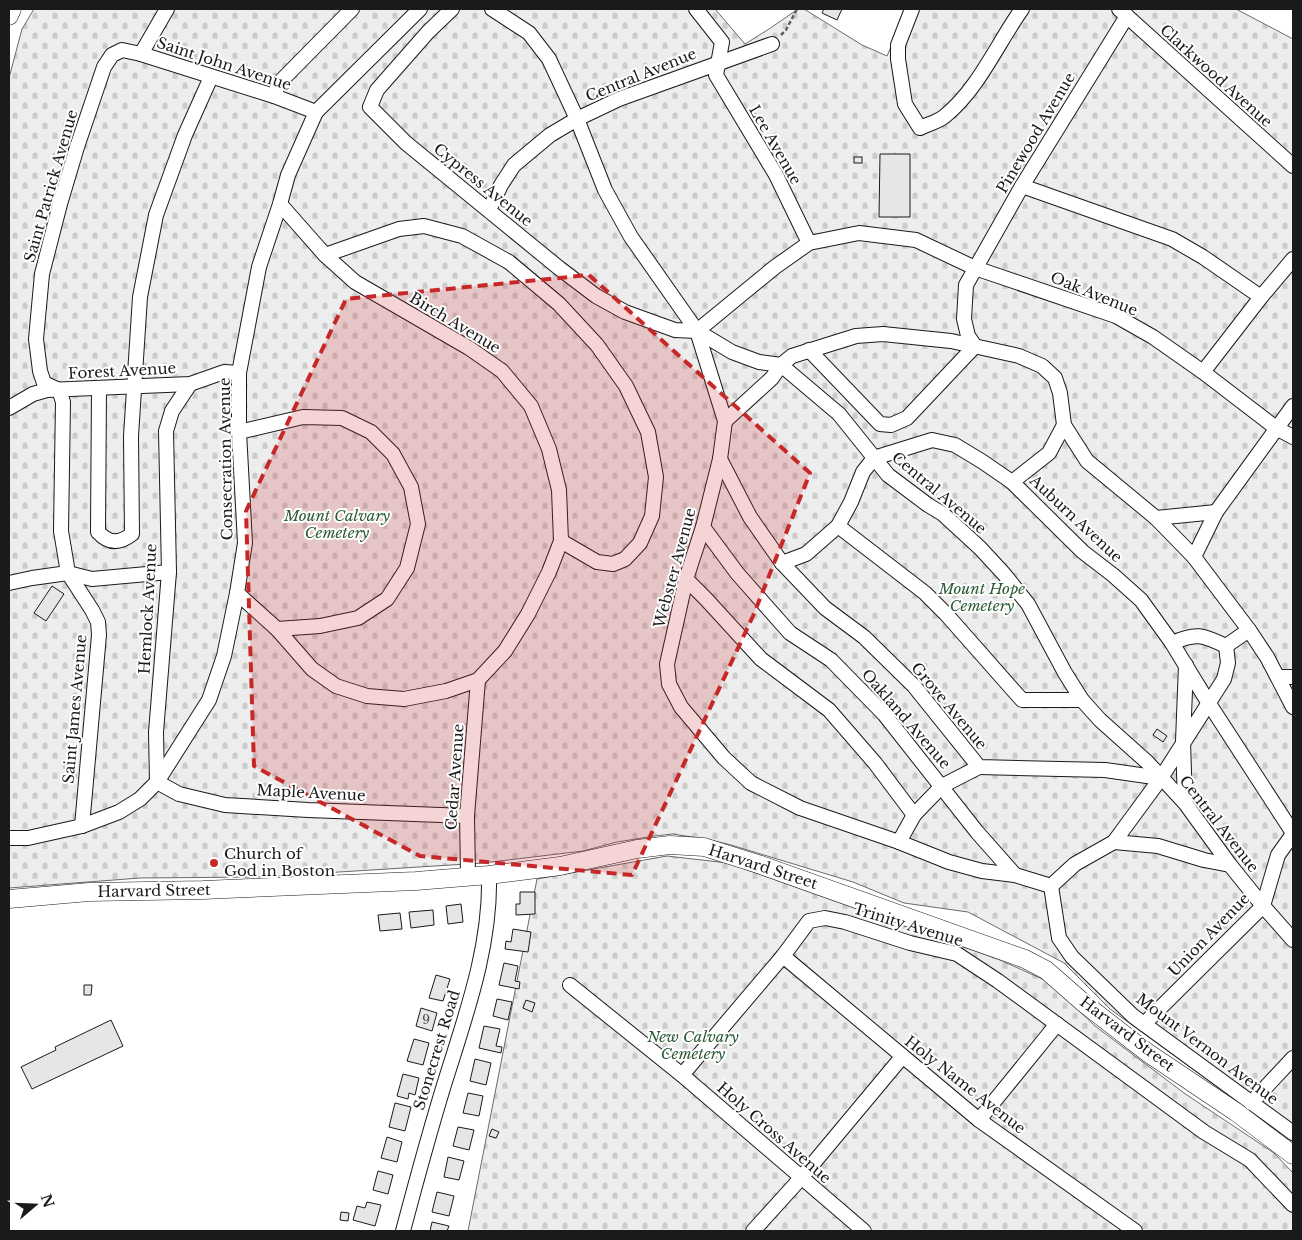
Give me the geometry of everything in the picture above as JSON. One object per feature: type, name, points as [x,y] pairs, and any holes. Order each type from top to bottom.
[{"type":"main road","points":[[9,16],[12,9]]},
{"type":"main road","name":"Harvard Street","points":[[9,900],[89,892],[203,890],[416,881],[560,866],[637,849],[670,845],[704,847],[758,864],[1024,959],[1046,970],[1086,1005],[1148,1053],[1236,1112],[1293,1155]]},
{"type":"street","points":[[141,54],[167,9]]},
{"type":"street","points":[[274,96],[279,83],[352,9]]},
{"type":"street","name":"Consecration Avenue","points":[[9,838],[28,838],[82,826],[120,812],[140,799],[158,782],[209,700],[224,656],[245,543],[239,432],[239,373],[259,267],[288,175],[316,112],[420,9]]},
{"type":"street","name":"Cypress Avenue","points":[[452,9],[428,32],[377,90],[370,108],[406,143],[596,296],[625,312],[675,330],[697,331]]},
{"type":"street","name":"Central Avenue","points":[[492,9],[529,33],[550,59],[577,119],[605,190],[631,237],[697,331],[732,352],[759,362],[781,365],[839,414],[888,475],[943,514],[980,548],[1028,604],[1065,673],[1082,700],[1100,720],[1147,762],[1185,803],[1262,906],[1293,940]]},
{"type":"street","points":[[696,9],[722,42],[718,62],[742,56],[772,44]]},
{"type":"street","points":[[912,9],[898,45],[898,59],[905,104],[920,128],[944,117],[971,88],[1022,9]]},
{"type":"street","name":"Clarkwood Avenue","points":[[1123,12],[1293,166]]},
{"type":"street","name":"Pinewood Avenue","points":[[975,346],[968,336],[964,319],[966,285],[1123,12]]},
{"type":"street","name":"Saint John Avenue","points":[[122,50],[141,54],[274,96],[316,112]]},
{"type":"street","name":"Saint Patrick Avenue","points":[[59,390],[44,383],[40,371],[36,340],[42,274],[74,156],[104,67],[112,55],[122,50]]},
{"type":"street","name":"Central Avenue","points":[[489,210],[501,185],[514,165],[550,135],[577,119],[619,99],[718,62]]},
{"type":"street","name":"Lee Avenue","points":[[718,62],[716,75],[776,174],[809,243]]},
{"type":"street","points":[[99,388],[98,532],[104,539],[115,542],[132,534],[131,436],[133,388],[140,297],[156,216],[185,135],[211,77]]},
{"type":"street","points":[[1022,186],[1172,239],[1203,257],[1261,297]]},
{"type":"street","name":"Birch Avenue","points":[[237,593],[276,630],[312,669],[336,686],[367,696],[404,699],[446,691],[478,680],[505,651],[528,614],[549,572],[561,541],[559,490],[548,449],[531,406],[502,371],[469,348],[355,282],[325,255],[280,204]]},
{"type":"street","points":[[325,255],[399,229],[424,226],[462,236],[508,262],[559,304],[597,345],[626,386],[648,432],[656,477],[652,516],[640,543],[625,559],[613,564],[597,562],[561,541]]},
{"type":"street","name":"Oak Avenue","points":[[809,243],[859,233],[916,240],[975,268],[1116,316],[1153,337],[1203,372],[1276,428],[1293,437]]},
{"type":"street","points":[[697,331],[775,267],[809,243]]},
{"type":"street","points":[[1203,372],[1293,259]]},
{"type":"street","name":"Webster Avenue","points":[[697,331],[725,421],[720,459],[703,527],[686,579],[667,664],[669,684],[681,707],[724,758],[751,783],[800,808],[899,842],[949,862],[982,871],[1015,875],[1051,886]]},
{"type":"street","points":[[725,421],[772,378],[781,365],[792,356],[856,336],[883,334],[920,337],[975,346],[1019,356],[1042,366],[1055,378],[1060,393],[1064,425],[1088,461],[1156,518],[1194,557],[1249,630],[1278,677],[1293,706]]},
{"type":"street","points":[[809,350],[880,424],[891,425],[907,418],[975,346]]},
{"type":"street","name":"Forest Avenue","points":[[9,408],[33,394],[47,390],[133,388],[190,384],[224,372],[239,373]]},
{"type":"street","name":"Hemlock Avenue","points":[[158,782],[156,732],[169,572],[166,430],[172,411],[190,384]]},
{"type":"street","points":[[59,390],[63,402],[61,531],[68,573]]},
{"type":"street","points":[[1194,557],[1216,512],[1293,406]]},
{"type":"street","points":[[239,432],[303,417],[342,418],[371,432],[394,454],[411,488],[418,524],[407,568],[388,598],[358,618],[320,626],[276,630]]},
{"type":"street","points":[[1012,482],[1049,453],[1064,425]]},
{"type":"street","name":"Auburn Avenue","points":[[874,458],[932,440],[955,445],[984,462],[1012,482],[1084,552],[1141,600],[1172,643],[1293,833]]},
{"type":"street","points":[[782,562],[806,554],[838,526],[852,502],[863,472],[874,458]]},
{"type":"street","name":"Grove Avenue","points":[[720,459],[750,518],[782,562],[825,608],[864,637],[914,686],[979,767],[1105,770],[1161,778]]},
{"type":"street","points":[[1156,518],[1216,512]]},
{"type":"street","points":[[838,526],[925,593],[1022,700],[1082,700]]},
{"type":"street","name":"Oakland Avenue","points":[[703,527],[737,573],[790,633],[831,660],[884,714],[977,832],[1015,875]]},
{"type":"street","points":[[9,583],[68,573],[92,578],[169,572]]},
{"type":"street","name":"Saint James Avenue","points":[[68,573],[98,622],[82,826]]},
{"type":"street","points":[[686,579],[761,659],[829,710],[875,763],[914,815]]},
{"type":"street","points":[[1226,646],[1249,630]]},
{"type":"street","points":[[1172,643],[1187,636],[1206,636],[1226,646]]},
{"type":"street","points":[[1051,886],[1075,864],[1114,842],[1161,778],[1224,679],[1228,664],[1226,646]]},
{"type":"street","points":[[1185,803],[1183,741],[1186,665]]},
{"type":"street","points":[[1278,677],[1293,677]]},
{"type":"street","name":"Cedar Avenue","points":[[468,876],[467,816],[478,680]]},
{"type":"street","points":[[899,842],[914,815],[942,786],[979,767]]},
{"type":"street","name":"Maple Avenue","points":[[158,782],[179,794],[225,805],[467,816]]},
{"type":"street","name":"Union Avenue","points":[[1144,1024],[1262,906],[1278,855],[1293,833]]},
{"type":"street","points":[[1114,842],[1158,846],[1204,860],[1230,865]]},
{"type":"street","name":"Stonecrest Road","points":[[403,1231],[433,1120],[470,1001],[485,942],[489,894],[488,875]]},
{"type":"street","name":"Mount Vernon Avenue","points":[[1051,886],[1059,938],[1072,958],[1132,1016],[1293,1132]]},
{"type":"street","name":"Trinity Avenue","points":[[682,1075],[783,956],[809,921],[825,918],[845,922],[957,954],[1057,1024],[1204,1132],[1250,1160],[1293,1205]]},
{"type":"street","name":"Holy Name Avenue","points":[[783,956],[978,1120],[1134,1231]]},
{"type":"street","name":"Holy Cross Avenue","points":[[570,985],[682,1075],[864,1231]]},
{"type":"street","points":[[978,1120],[1057,1024]]},
{"type":"street","points":[[752,1231],[801,1178],[902,1056]]},
{"type":"street","points":[[1252,1103],[1293,1058]]},
{"type":"path","points":[[772,44],[786,30],[797,9]]},
{"type":"highlighted area","points":[[589,275],[810,473],[753,616],[632,875],[420,856],[254,766],[246,511],[346,299]]},
{"type":"green space","points":[[34,9],[715,9],[745,44],[798,9],[804,9],[862,45],[887,56],[907,9],[1236,9],[1293,39],[1293,1142],[1110,1009],[1064,963],[968,912],[904,903],[853,882],[706,839],[672,834],[617,842],[583,851],[483,863],[259,877],[140,878],[9,888],[9,78],[22,29]]},
{"type":"green space","name":"New Calvary Cemetery","points":[[667,856],[728,863],[1000,960],[1049,982],[1095,1026],[1184,1093],[1274,1153],[1293,1173],[1293,1231],[468,1231],[537,879]]},
{"type":"building","points":[[824,9],[842,9],[837,20],[822,13]]},
{"type":"building","points":[[880,154],[910,154],[910,217],[879,217]]},
{"type":"building","points":[[854,157],[862,157],[862,163],[854,163]]},
{"type":"building","points":[[52,586],[64,594],[46,621],[34,613]]},
{"type":"building","points":[[1157,729],[1167,736],[1163,742],[1153,735]]},
{"type":"building","points":[[520,892],[535,892],[535,914],[516,915],[516,904],[520,904]]},
{"type":"building","points":[[461,904],[463,922],[448,924],[446,906]]},
{"type":"building","points":[[433,910],[434,925],[411,928],[409,912]]},
{"type":"building","points":[[400,913],[402,929],[380,931],[378,915]]},
{"type":"building","points":[[513,929],[531,932],[528,952],[505,949],[506,941],[511,942]]},
{"type":"building","points":[[504,963],[518,966],[515,981],[520,982],[519,989],[499,985]]},
{"type":"building","points":[[436,975],[450,979],[443,1001],[429,998]]},
{"type":"building","points":[[84,985],[92,985],[91,995],[84,995]]},
{"type":"building","points":[[497,999],[512,1002],[508,1020],[493,1016]]},
{"type":"building","points":[[526,1000],[535,1003],[532,1012],[523,1008]]},
{"type":"building","points":[[421,1008],[437,1013],[432,1031],[416,1026]]},
{"type":"building","points":[[111,1020],[123,1046],[32,1089],[21,1067],[56,1050],[55,1047]]},
{"type":"building","points":[[484,1026],[500,1029],[496,1046],[502,1047],[501,1053],[479,1048]]},
{"type":"building","points":[[414,1039],[429,1043],[423,1065],[407,1061]]},
{"type":"building","points":[[475,1059],[491,1063],[486,1085],[470,1081]]},
{"type":"building","points":[[403,1074],[419,1078],[415,1095],[409,1093],[408,1099],[397,1096]]},
{"type":"building","points":[[468,1093],[483,1096],[479,1116],[463,1113]]},
{"type":"building","points":[[395,1103],[411,1107],[405,1131],[389,1127]]},
{"type":"building","points":[[458,1127],[474,1130],[469,1150],[453,1146]]},
{"type":"building","points":[[492,1129],[499,1132],[496,1138],[489,1136]]},
{"type":"building","points":[[387,1137],[402,1142],[397,1162],[381,1158]]},
{"type":"building","points":[[448,1157],[464,1161],[459,1180],[444,1177]]},
{"type":"building","points":[[378,1171],[393,1175],[388,1194],[373,1190]]},
{"type":"building","points":[[437,1192],[454,1196],[449,1216],[432,1212]]},
{"type":"building","points":[[367,1202],[381,1205],[375,1226],[353,1220],[357,1206],[365,1208]]},
{"type":"building","points":[[341,1212],[349,1213],[348,1221],[340,1220]]},
{"type":"building","points":[[432,1222],[449,1226],[447,1231],[430,1231]]},
{"type":"place","name":"Church of God in Boston","points":[[214,863]]},
{"type":"park label","name":"Mount Calvary Cemetery","points":[[337,524]]},
{"type":"park label","name":"Mount Hope Cemetery","points":[[982,598]]}]
